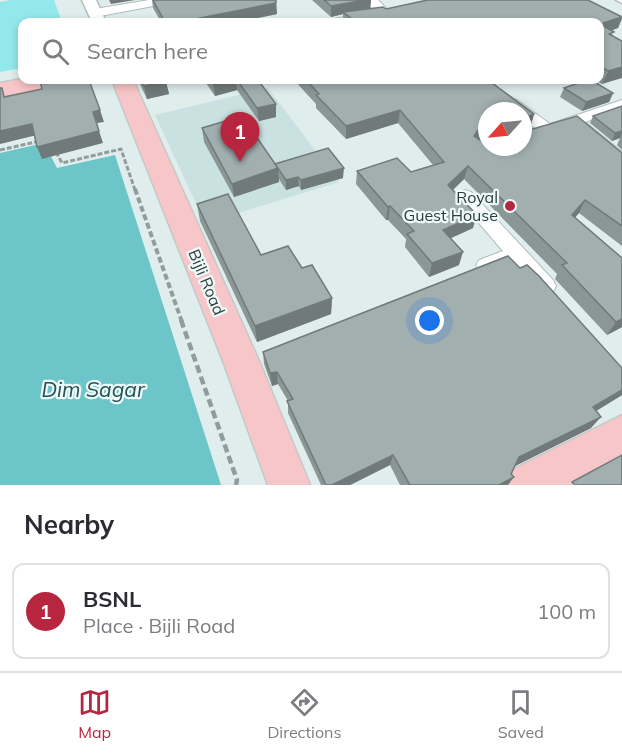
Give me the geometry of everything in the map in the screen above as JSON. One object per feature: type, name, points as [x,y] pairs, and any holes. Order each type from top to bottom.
[{"type":"main road","points":[[0,76],[18,72]]},
{"type":"main road","points":[[0,90],[32,84]]},
{"type":"main road","name":"Bijli Road","points":[[124,84],[252,356],[289,485]]},
{"type":"main road","points":[[527,485],[622,434]]},
{"type":"street","points":[[94,12],[170,0]]},
{"type":"street","points":[[356,18],[379,13],[380,8],[372,0]]},
{"type":"street","points":[[504,97],[548,130]]},
{"type":"street","points":[[532,135],[622,104]]},
{"type":"street","points":[[574,121],[622,161]]},
{"type":"street","points":[[465,196],[562,304]]},
{"type":"street","points":[[462,275],[517,254]]},
{"type":"path","points":[[0,150],[46,140]]},
{"type":"path","points":[[51,142],[62,163],[121,149],[237,480],[236,485]]},
{"type":"shaded area","points":[[54,0],[61,18],[18,18],[18,69],[0,72],[0,2]]},
{"type":"shaded area","points":[[268,88],[339,182],[205,223],[155,115]]},
{"type":"water","name":"Dim Sagar","points":[[44,143],[57,168],[115,155],[221,485],[0,485],[0,153]]},
{"type":"building","points":[[153,0],[276,0],[276,3],[200,18],[163,18]]},
{"type":"building","points":[[324,0],[366,0],[331,6]]},
{"type":"building","points":[[428,0],[588,0],[622,17],[604,23],[604,18],[351,18],[343,12],[383,7],[386,9]]},
{"type":"building","points":[[604,26],[614,32],[609,34],[622,41],[622,67],[608,71],[604,68]]},
{"type":"building","points":[[41,84],[90,84],[100,110],[93,112],[99,131],[37,147],[32,124],[0,131],[0,88],[2,88],[4,97],[42,89]]},
{"type":"building","points":[[240,84],[261,84],[276,104],[257,108]]},
{"type":"building","points":[[310,84],[493,84],[518,102],[478,102],[478,130],[474,136],[478,139],[478,156],[532,156],[532,129],[577,116],[622,153],[622,226],[585,200],[572,215],[622,258],[622,319],[616,322],[562,265],[567,263],[468,166],[448,185],[477,215],[443,230],[463,252],[432,263],[407,234],[414,231],[390,206],[388,207],[357,171],[397,158],[411,172],[444,162],[400,110],[346,126],[316,95],[319,94]]},
{"type":"building","points":[[576,84],[598,84],[613,93],[586,102],[564,88]]},
{"type":"building","points":[[622,106],[622,131],[615,133],[593,116]]},
{"type":"building","points":[[242,116],[278,168],[232,184],[202,128]]},
{"type":"building","points":[[328,148],[344,168],[301,180],[298,177],[286,180],[275,164]]},
{"type":"building","points":[[228,194],[261,255],[288,246],[302,268],[312,265],[332,298],[255,326],[197,204]]},
{"type":"building","points":[[508,256],[520,268],[527,265],[539,276],[622,368],[622,390],[593,407],[601,417],[519,457],[511,474],[514,477],[499,485],[410,485],[393,455],[332,485],[326,485],[287,401],[293,399],[277,372],[270,373],[263,352]]},
{"type":"building","points":[[622,455],[622,485],[575,485],[572,482]]},
{"type":"place","name":"BSNL","points":[[240,162]]},
{"type":"place","name":"Royal Guest House","points":[[510,206]]}]
